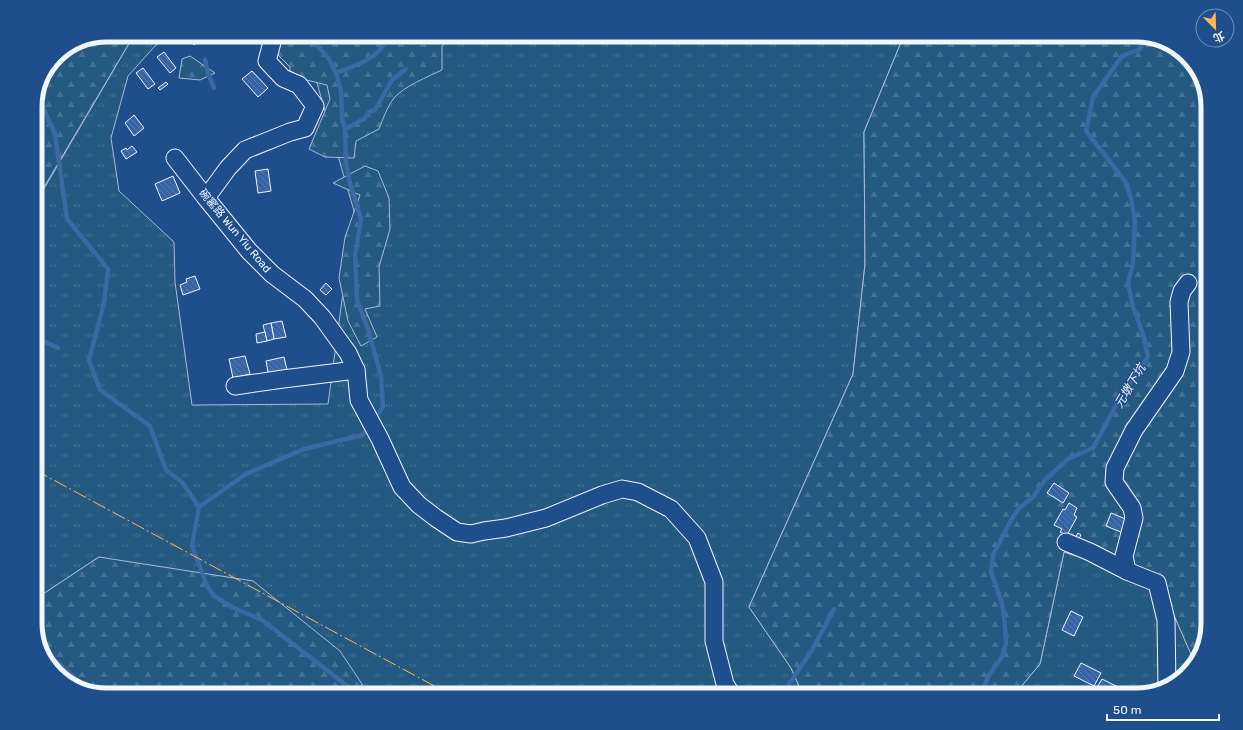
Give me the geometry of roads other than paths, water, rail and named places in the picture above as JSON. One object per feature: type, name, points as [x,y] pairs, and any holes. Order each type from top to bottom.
[{"type":"street","points":[[206,198],[228,168],[245,150],[290,132],[305,128],[315,106],[299,85],[283,78],[267,61],[272,42]]},
{"type":"street","name":"碗窰路 Wun Yiu Road","points":[[176,158],[249,251],[272,274],[305,299],[322,316],[348,353],[356,370],[359,400],[380,439],[402,487],[419,505],[436,518],[457,532],[471,534],[484,530],[506,528],[546,518],[602,495],[622,489],[638,492],[671,509],[697,538],[714,582],[714,641],[725,684],[728,688]]},
{"type":"street","points":[[1127,571],[1124,556],[1134,518],[1132,508],[1114,482],[1115,468],[1134,430],[1174,371],[1181,352],[1179,302],[1182,291],[1188,283]]},
{"type":"street","points":[[236,386],[356,370]]},
{"type":"street","points":[[1066,542],[1090,552],[1127,571],[1157,583],[1166,620],[1167,680]]},
{"type":"waterway","points":[[313,42],[329,59],[336,73],[341,90],[342,118],[345,129],[346,163],[350,183],[361,219],[355,256],[357,300],[368,329],[381,376],[383,407],[374,419]]},
{"type":"waterway","points":[[336,73],[369,59],[379,50],[384,42]]},
{"type":"waterway","name":"元墩下坑","points":[[983,688],[989,675],[1002,657],[1006,643],[1004,614],[1001,600],[991,572],[993,555],[1019,508],[1033,497],[1045,480],[1068,459],[1093,448],[1119,400],[1148,357],[1143,334],[1133,307],[1128,283],[1133,263],[1135,222],[1131,198],[1125,181],[1086,131],[1093,97],[1122,56],[1140,49],[1142,43]]},
{"type":"waterway","points":[[205,60],[214,88]]},
{"type":"waterway","points":[[345,129],[364,119],[369,112],[375,110],[392,80],[406,69]]},
{"type":"waterway","points":[[42,105],[55,134],[67,219],[108,269],[104,303],[89,360],[100,390],[150,426],[166,470],[182,482],[199,507]]},
{"type":"waterway","points":[[42,340],[58,348]]},
{"type":"waterway","points":[[350,688],[262,620],[232,607],[214,596],[207,586],[192,546],[199,507],[246,474],[304,449],[363,435],[369,426]]},
{"type":"waterway","points":[[786,688],[812,650],[834,609]]},
{"type":"waterway","points":[[53,658],[80,682]]}]
